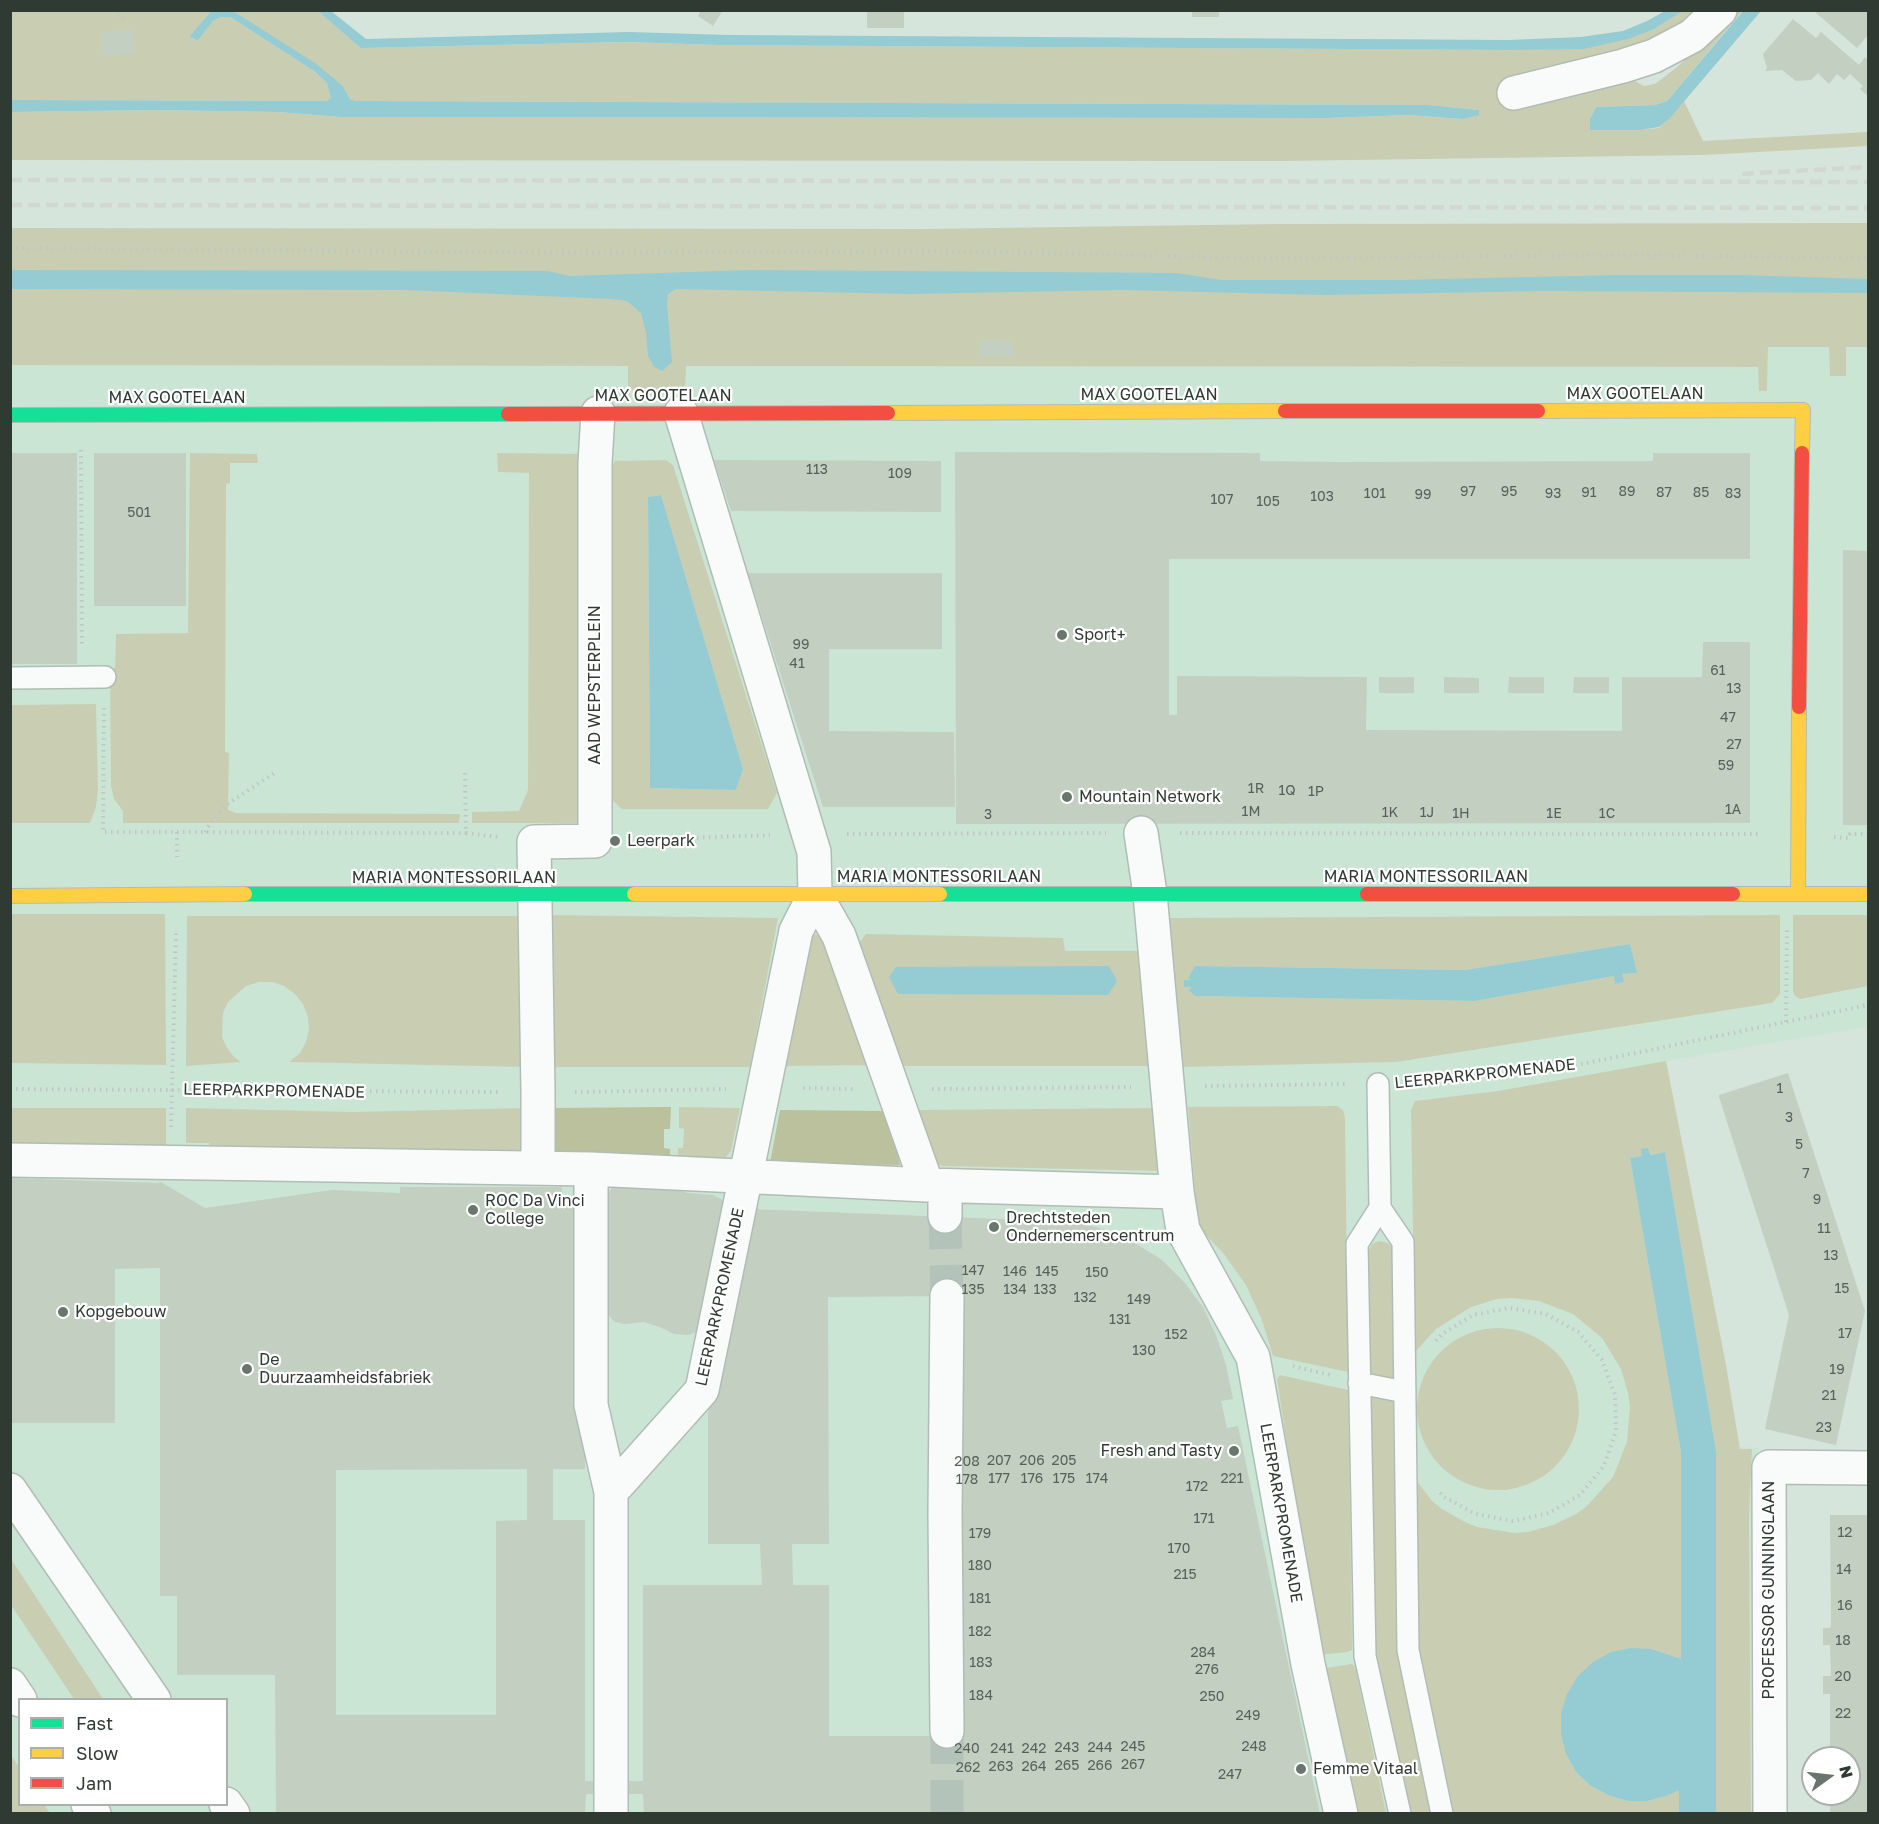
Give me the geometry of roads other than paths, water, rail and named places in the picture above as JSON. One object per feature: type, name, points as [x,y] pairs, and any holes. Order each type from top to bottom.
[{"type":"street","points":[[1514,93],[1623,66],[1671,49],[1692,36],[1720,10]]},
{"type":"street","name":"MAX GOOTELAAN","points":[[10,415],[1803,410],[1797,836],[1793,894]]},
{"type":"street","name":"AAD WEPSTERPLEIN","points":[[534,895],[534,842],[595,841],[595,464],[598,413]]},
{"type":"street","points":[[681,413],[814,852],[816,894],[839,936],[893,1090],[939,1196]]},
{"type":"street","points":[[1141,833],[1150,894]]},
{"type":"street","name":"MARIA MONTESSORILAAN","points":[[10,896],[85,894],[1869,894]]},
{"type":"street","name":"LEERPARKPROMENADE","points":[[611,1492],[702,1390],[796,931],[816,894]]},
{"type":"street","name":"LEERPARKPROMENADE","points":[[1150,894],[1177,1192],[1183,1230],[1253,1357],[1308,1664],[1341,1814]]},
{"type":"street","points":[[534,895],[538,1168]]},
{"type":"street","points":[[10,1160],[591,1169],[746,1177],[939,1196],[1177,1192]]},
{"type":"street","points":[[591,1169],[591,1405],[611,1492],[611,1814]]},
{"type":"street","points":[[947,1296],[945,1513],[947,1731]]},
{"type":"street","name":"PROFESSOR GUNNINGLAAN","points":[[1770,1814],[1769,1467],[1869,1468]]},
{"type":"street","points":[[10,1490],[153,1698]]},
{"type":"street","points":[[10,1685],[19,1698]]},
{"type":"lane","points":[[10,678],[105,677]]},
{"type":"lane","points":[[1378,1084],[1380,1208],[1403,1242],[1408,1650],[1442,1814]]},
{"type":"lane","points":[[1380,1208],[1357,1244],[1365,1656],[1400,1814]]},
{"type":"lane","points":[[1359,1383],[1405,1392]]},
{"type":"water","points":[[211,11],[233,11],[315,63],[343,86],[350,99],[356,101],[1429,105],[1479,110],[1479,115],[1462,119],[1409,115],[1327,118],[340,117],[278,112],[156,110],[11,112],[11,100],[327,101],[331,98],[327,83],[314,71],[230,17],[221,17],[213,21],[197,41],[190,36]]},
{"type":"water","points":[[318,11],[331,11],[366,39],[629,32],[729,35],[1508,40],[1581,37],[1623,31],[1665,11],[1683,11],[1654,29],[1628,39],[1584,49],[1507,50],[718,45],[627,42],[361,48]]},
{"type":"water","points":[[1743,11],[1761,11],[1670,118],[1659,127],[1640,130],[1590,130],[1590,119],[1596,107],[1655,105],[1667,101]]},
{"type":"water","points":[[11,270],[548,271],[569,276],[750,270],[1176,273],[1222,280],[1740,275],[1868,279],[1868,293],[1546,291],[1324,295],[1123,290],[909,294],[676,289],[668,294],[667,305],[672,362],[662,371],[654,367],[648,356],[641,313],[627,301],[405,290],[11,289]]},
{"type":"water","points":[[661,495],[743,769],[736,790],[650,788],[648,497]]},
{"type":"water","points":[[1630,944],[1637,973],[1622,974],[1624,982],[1615,984],[1614,976],[1475,1001],[1195,996],[1188,989],[1191,987],[1184,987],[1184,980],[1192,980],[1188,978],[1195,966],[1465,970]]},
{"type":"water","points":[[1109,966],[1117,981],[1108,995],[898,994],[889,977],[896,967]]},
{"type":"water","points":[[1648,1148],[1650,1155],[1665,1152],[1716,1451],[1716,1813],[1679,1813],[1679,1790],[1647,1801],[1628,1801],[1610,1796],[1591,1786],[1576,1772],[1566,1754],[1561,1734],[1561,1713],[1567,1694],[1578,1676],[1593,1662],[1611,1652],[1631,1648],[1651,1649],[1681,1659],[1681,1452],[1630,1158],[1642,1156],[1641,1149]]},
{"type":"tunnel","points":[[945,1216],[947,1296]]},
{"type":"tunnel","points":[[947,1731],[947,1814]]},
{"type":"railway","points":[[1742,174],[1868,167]]},
{"type":"railway","points":[[10,180],[1868,182]]},
{"type":"railway","points":[[10,205],[1868,208]]},
{"type":"place","name":"Sport+","points":[[1062,635]]},
{"type":"place","name":"Mountain Network","points":[[1067,797]]},
{"type":"place","name":"Leerpark","points":[[615,841]]},
{"type":"place","name":"ROC Da Vinci College","points":[[473,1210]]},
{"type":"place","name":"Drechtsteden Ondernemerscentrum","points":[[994,1227]]},
{"type":"place","name":"Kopgebouw","points":[[63,1312]]},
{"type":"place","name":"De Duurzaamheidsfabriek","points":[[247,1369]]},
{"type":"place","name":"Fresh and Tasty","points":[[1234,1451]]},
{"type":"place","name":"Femme Vitaal","points":[[1301,1769]]}]
